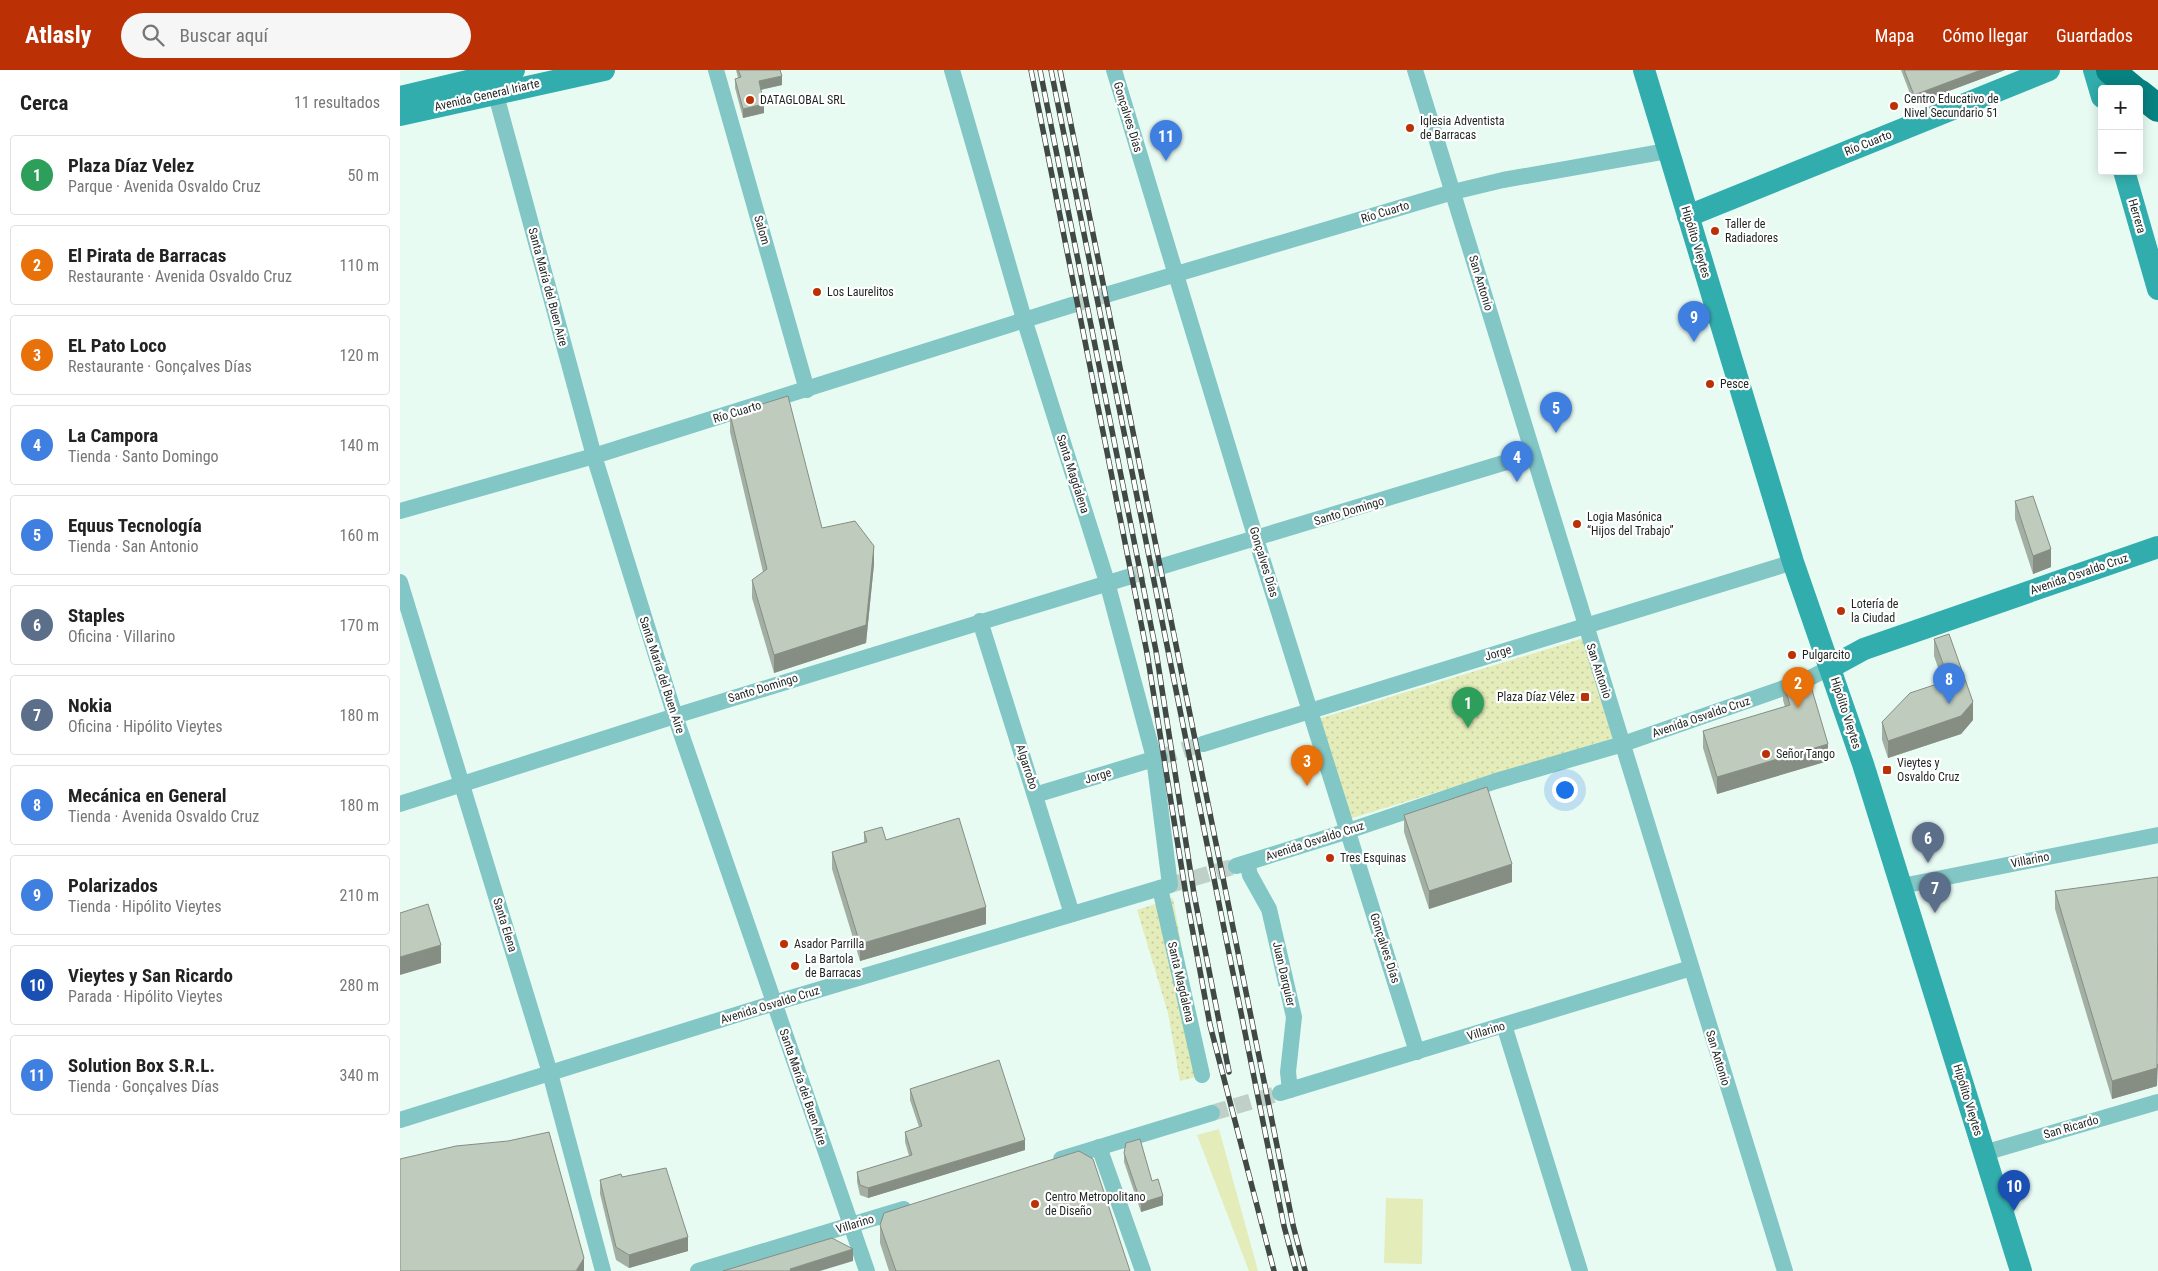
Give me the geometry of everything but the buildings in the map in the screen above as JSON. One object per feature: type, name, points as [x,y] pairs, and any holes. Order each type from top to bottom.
[{"type":"highway","points":[[2110,70],[2128,85]]},
{"type":"highway","points":[[2143,96],[2158,108]]},
{"type":"main road","name":"Avenida General Iriarte","points":[[400,115],[514,70]]},
{"type":"main road","name":"Avenida General Iriarte","points":[[400,97],[492,79],[604,70]]},
{"type":"main road","name":"Hipólito Vieytes","points":[[1644,70],[1793,562],[1833,672],[1902,886],[2021,1271]]},
{"type":"main road","name":"Río Cuarto","points":[[1688,216],[2049,70]]},
{"type":"main road","points":[[2094,70],[2098,85]]},
{"type":"main road","name":"Herrera","points":[[2125,175],[2158,289]]},
{"type":"main road","name":"Avenida Osvaldo Cruz","points":[[1833,672],[1864,649],[2158,547]]},
{"type":"main road","name":"Avenida Osvaldo Cruz","points":[[1833,672],[2158,559]]},
{"type":"street","name":"Salom","points":[[716,70],[807,390]]},
{"type":"street","name":"Santa Magdalena","points":[[952,70],[1024,318],[1107,582],[1157,757],[1165,886],[1202,1075]]},
{"type":"street","name":"Gonçalves Días","points":[[1114,70],[1256,539],[1417,1052]]},
{"type":"street","name":"San Antonio","points":[[1415,70],[1585,627],[1623,744],[1785,1271]]},
{"type":"street","name":"Santa María del Buen Aire","points":[[492,79],[594,456],[674,716],[867,1271]]},
{"type":"street","name":"Río Cuarto","points":[[1109,294],[1453,192],[1503,180],[1667,150]]},
{"type":"street","name":"Río Cuarto","points":[[400,511],[594,456],[807,390],[1024,318],[1072,305]]},
{"type":"street","name":"Santo Domingo","points":[[1163,566],[1533,454]]},
{"type":"street","name":"Jorge","points":[[1203,744],[1793,562]]},
{"type":"street","name":"Santo Domingo","points":[[400,804],[674,716],[1128,577]]},
{"type":"street","name":"Santa Elena","points":[[400,582],[550,1073],[603,1271]]},
{"type":"street","name":"Algarrobo","points":[[980,621],[1072,914]]},
{"type":"street","name":"Avenida Osvaldo Cruz","points":[[1241,864],[1348,831],[1496,781],[1623,744],[1833,672]]},
{"type":"street","name":"Jorge","points":[[1035,795],[1157,757]]},
{"type":"street","name":"Villarino","points":[[1902,886],[2158,835]]},
{"type":"street","name":"Juan Darquier","points":[[1241,864],[1250,875],[1269,909],[1294,1017],[1285,1092]]},
{"type":"street","name":"Avenida Osvaldo Cruz","points":[[400,1120],[774,1003],[1165,886]]},
{"type":"street","name":"Villarino","points":[[1285,1092],[1691,968]]},
{"type":"street","points":[[1504,1025],[1580,1271]]},
{"type":"street","name":"San Ricardo","points":[[1984,1152],[2158,1102]]},
{"type":"street","points":[[1042,1165],[1212,1112]]},
{"type":"street","points":[[1099,1147],[1143,1271]]},
{"type":"street","name":"Villarino","points":[[698,1271],[918,1204]]},
{"type":"green space","points":[[1587,637],[1618,737],[1349,819],[1318,719]]},
{"type":"green space","points":[[1173,898],[1204,1075],[1180,1081],[1168,1013],[1137,910]]},
{"type":"green space","points":[[1219,1129],[1258,1271],[1249,1271],[1197,1135]]},
{"type":"green space","points":[[1386,1198],[1423,1199],[1422,1264],[1384,1263]]},
{"type":"tunnel","points":[[1072,305],[1109,294]]},
{"type":"tunnel","points":[[1128,577],[1163,566]]},
{"type":"tunnel","points":[[1160,757],[1203,744]]},
{"type":"tunnel","points":[[1170,885],[1236,866]]},
{"type":"tunnel","points":[[1212,1113],[1280,1093]]},
{"type":"railway","points":[[1031,70],[1147,653],[1186,895],[1210,1025],[1274,1271]]},
{"type":"railway","points":[[1040,70],[1156,651],[1194,894],[1229,1072]]},
{"type":"railway","points":[[1051,70],[1284,1226],[1296,1271]]},
{"type":"railway","points":[[1060,70],[1293,1225],[1305,1271]]},
{"type":"place","name":"DATAGLOBAL SRL","points":[[750,100]]},
{"type":"place","name":"Centro Educativo de Nivel Secundario 51","points":[[1894,106]]},
{"type":"place","name":"Iglesia Adventista de Barracas","points":[[1410,128]]},
{"type":"place","name":"Solution Box S.R.L.","points":[[1166,161]]},
{"type":"place","name":"Taller de Radiadores","points":[[1715,231]]},
{"type":"place","name":"Los Laurelitos","points":[[817,292]]},
{"type":"place","name":"Polarizados","points":[[1694,342]]},
{"type":"place","name":"Pesce","points":[[1710,384]]},
{"type":"place","name":"Equus Tecnología","points":[[1556,433]]},
{"type":"place","name":"La Campora","points":[[1517,482]]},
{"type":"place","name":"Logia Masónica “Hijos del Trabajo”","points":[[1577,524]]},
{"type":"place","name":"Lotería de la Ciudad","points":[[1841,611]]},
{"type":"place","name":"Pulgarcito","points":[[1792,655]]},
{"type":"place","name":"Plaza Díaz Vélez","points":[[1585,697]]},
{"type":"place","name":"Mecánica en General","points":[[1949,704]]},
{"type":"place","name":"El Pirata de Barracas","points":[[1798,708]]},
{"type":"place","name":"Plaza Díaz Velez","points":[[1468,728]]},
{"type":"place","name":"Señor Tango","points":[[1766,754]]},
{"type":"place","name":"Vieytes y Osvaldo Cruz","points":[[1887,770]]},
{"type":"place","name":"EL Pato Loco","points":[[1307,786]]},
{"type":"place","name":"Tres Esquinas","points":[[1330,858]]},
{"type":"place","name":"Staples","points":[[1928,863]]},
{"type":"place","name":"Nokia","points":[[1935,913]]},
{"type":"place","name":"Asador Parrilla","points":[[784,944]]},
{"type":"place","name":"La Bartola de Barracas","points":[[795,966]]},
{"type":"place","name":"Centro Metropolitano de Diseño","points":[[1035,1204]]},
{"type":"place","name":"Vieytes y San Ricardo","points":[[2014,1211]]}]
